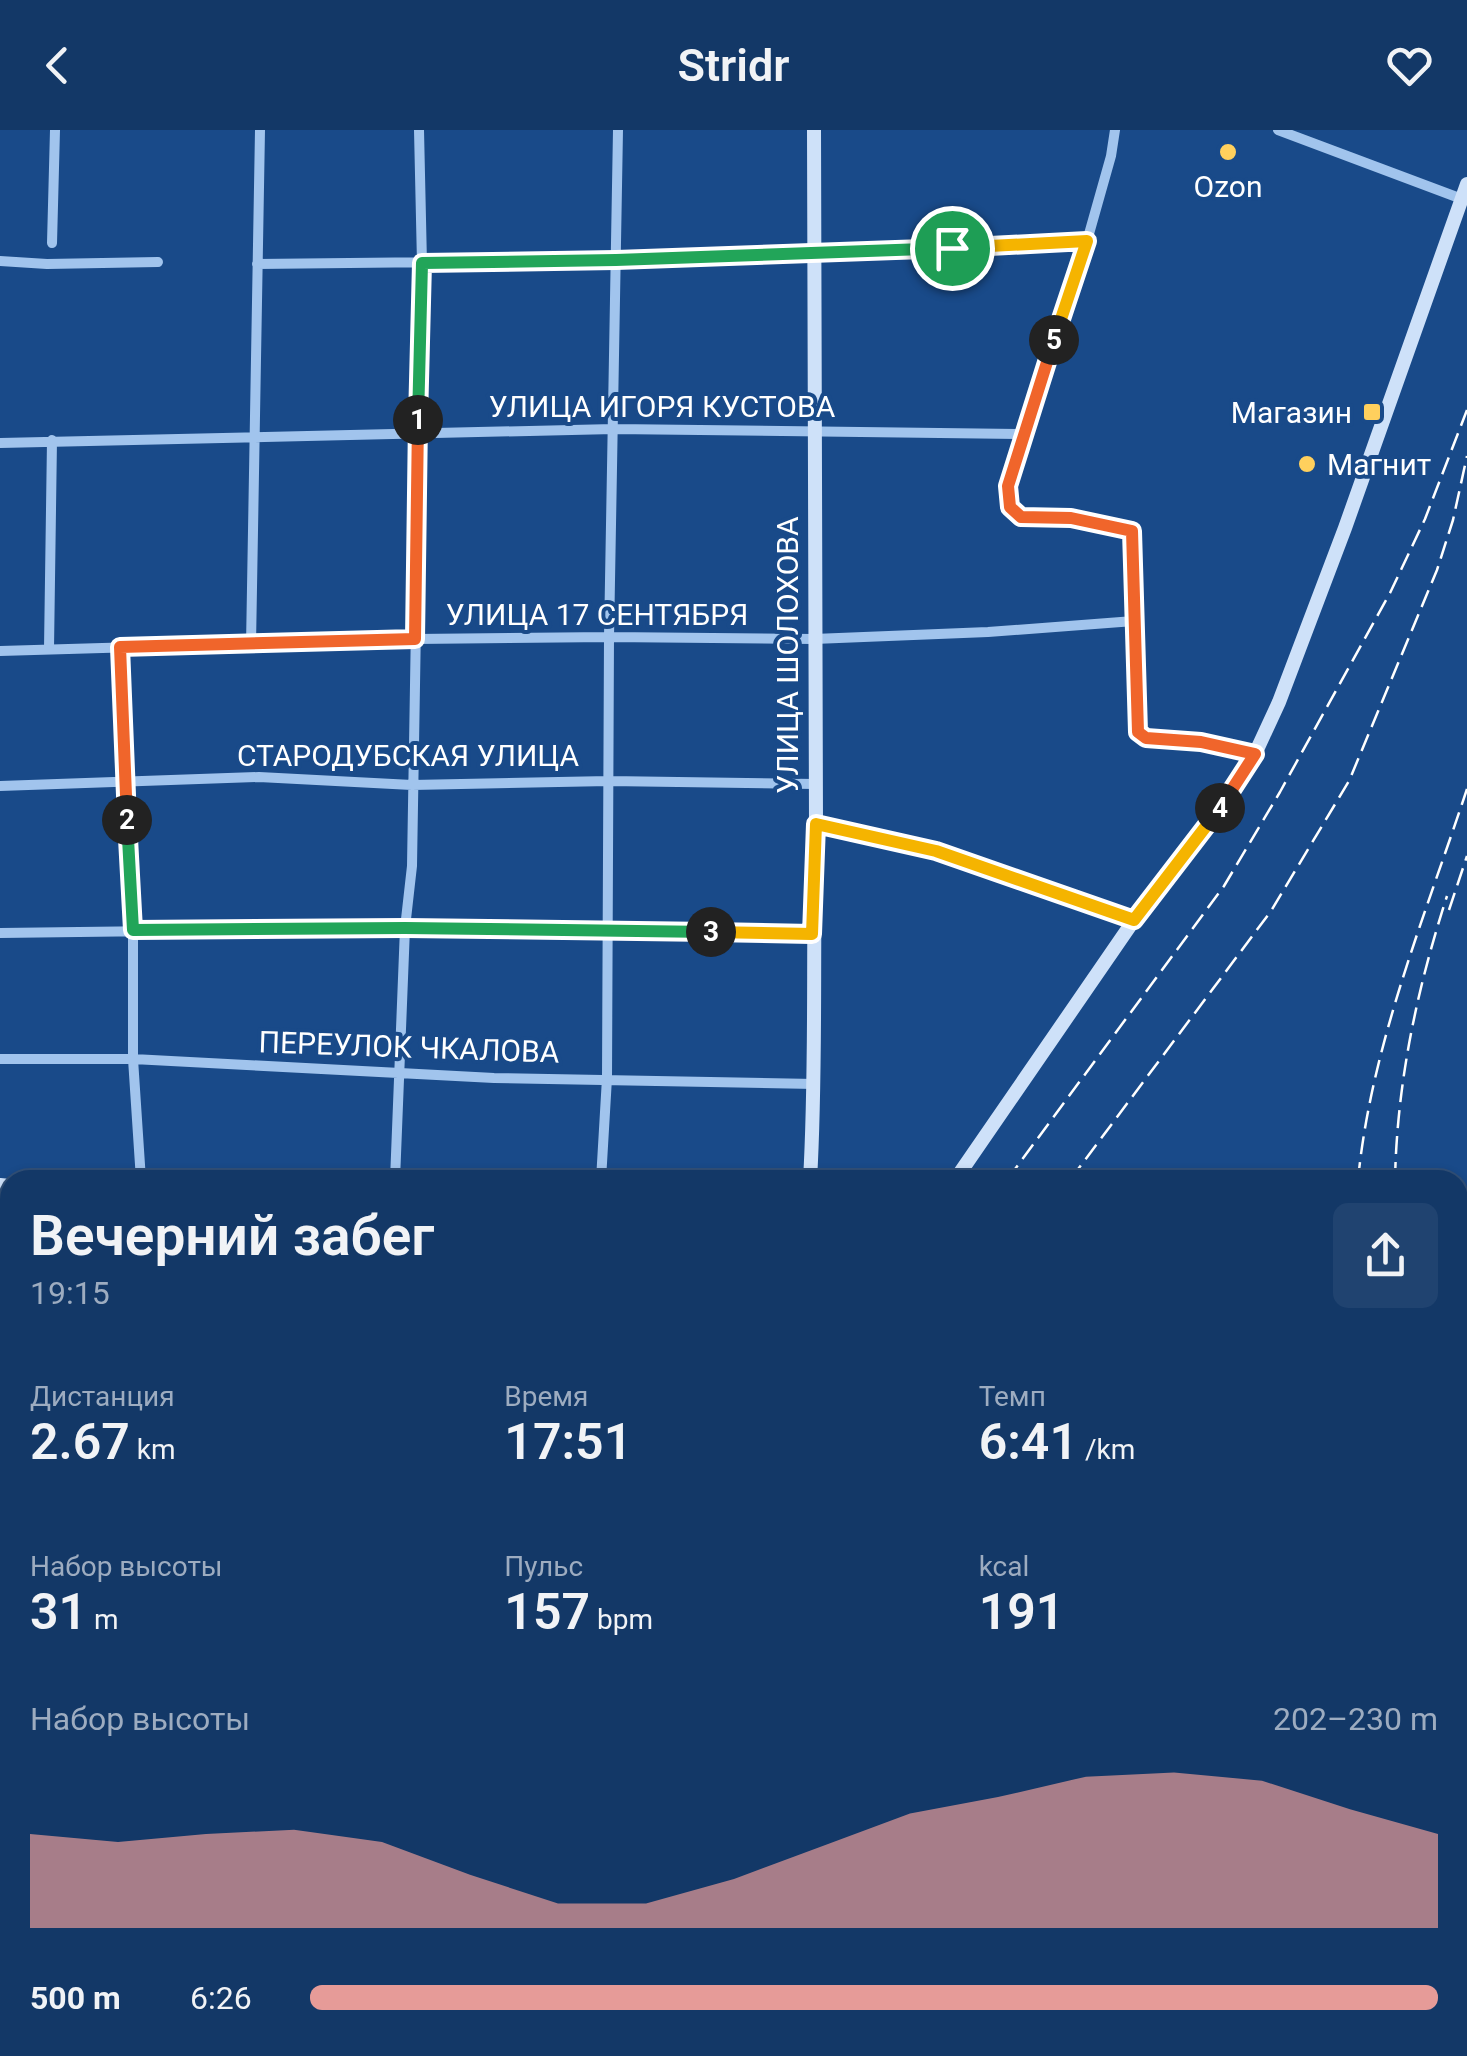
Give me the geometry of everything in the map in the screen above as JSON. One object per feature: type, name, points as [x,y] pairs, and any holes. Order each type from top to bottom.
[{"type":"main road","name":"УЛИЦА ШОЛОХОВА","points":[[811,1170],[815,1084],[812,934],[816,824],[814,130]]},
{"type":"main road","points":[[962,1170],[1134,920],[1208,826],[1255,754],[1279,702],[1345,528],[1464,192]]},
{"type":"street","points":[[52,242],[56,130]]},
{"type":"street","points":[[251,644],[260,130]]},
{"type":"street","points":[[395,1170],[397,1072],[412,866],[422,263],[418,130]]},
{"type":"street","points":[[602,1170],[607,1078],[609,636],[618,130]]},
{"type":"street","points":[[1116,130],[1087,241],[1008,486],[1010,507],[1021,517],[1071,518],[1132,531],[1138,732],[1146,738],[1201,742],[1255,754]]},
{"type":"street","points":[[1278,130],[1464,192]]},
{"type":"street","points":[[257,264],[616,260],[1087,241]]},
{"type":"street","points":[[0,261],[158,262]]},
{"type":"street","name":"УЛИЦА ИГОРЯ КУСТОВА","points":[[0,443],[614,429],[1024,434]]},
{"type":"street","points":[[50,649],[52,440]]},
{"type":"street","name":"УЛИЦА 17 СЕНТЯБРЯ","points":[[0,651],[609,636],[814,640],[1134,621]]},
{"type":"street","points":[[120,647],[133,930],[133,1059],[141,1170]]},
{"type":"street","name":"СТАРОДУБСКАЯ УЛИЦА","points":[[0,786],[259,778],[412,785],[609,781],[815,784]]},
{"type":"street","points":[[816,824],[936,851],[1134,920]]},
{"type":"street","points":[[0,933],[405,928],[812,934]]},
{"type":"street","name":"ПЕРЕУЛОК ЧКАЛОВА","points":[[0,1059],[133,1059],[494,1078],[815,1084]]},
{"type":"railway","points":[[1014,1170],[1224,886],[1280,792],[1390,593],[1425,519],[1467,410]]},
{"type":"railway","points":[[1077,1170],[1271,911],[1349,781],[1437,570],[1467,456]]},
{"type":"railway","points":[[1359,1170],[1387,1031],[1467,789]]},
{"type":"railway","points":[[1449,910],[1467,856]]},
{"type":"railway","points":[[1396,1170],[1410,1036],[1447,896]]},
{"type":"place","name":"Ozon","points":[[1228,152]]},
{"type":"place","name":"Магазин","points":[[1372,412]]},
{"type":"place","name":"Магнит","points":[[1307,464]]},
{"type":"route","points":[[1087,241],[1008,486],[1010,507],[1021,517],[1071,518],[1132,531],[1138,732],[1146,738],[1201,742],[1255,754],[1208,826],[1134,920],[936,851],[816,824],[812,934],[405,928],[133,930],[120,647],[415,639],[422,263],[952,248],[1087,241]]}]
